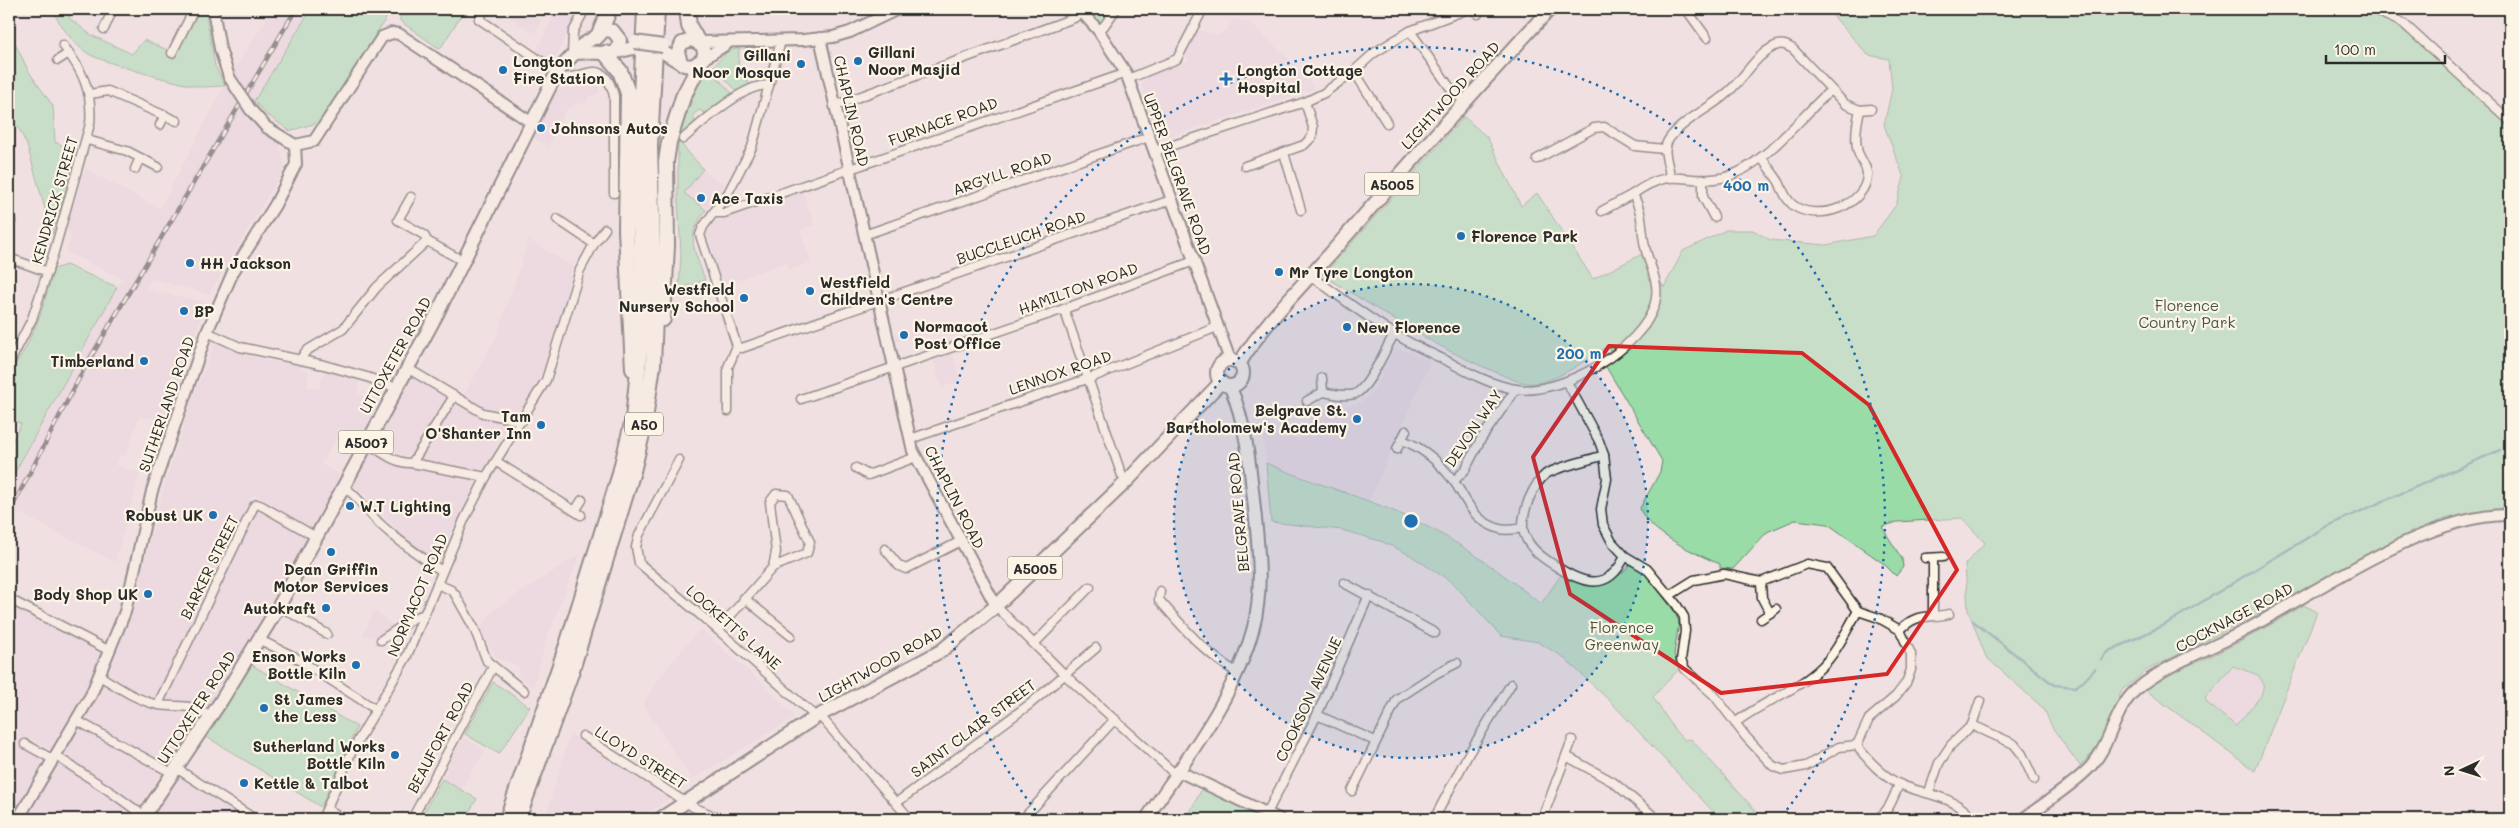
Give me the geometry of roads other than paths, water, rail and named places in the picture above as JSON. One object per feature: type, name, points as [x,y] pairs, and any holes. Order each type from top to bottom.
[{"type":"highway","points":[[598,34],[610,9]]},
{"type":"highway","name":"A50","points":[[507,819],[568,642],[623,464],[633,419],[644,321],[638,161],[645,9]]},
{"type":"highway","name":"A50","points":[[518,819],[544,750],[610,550],[634,471],[644,426],[653,365],[655,316],[650,147],[656,9]]},
{"type":"highway","points":[[686,9],[694,41]]},
{"type":"highway","points":[[608,52],[620,71],[628,93],[626,230],[633,377],[623,464]]},
{"type":"highway","points":[[644,426],[656,372],[666,293],[666,162],[668,142],[683,97],[702,60]]},
{"type":"highway","points":[[525,819],[544,750]]},
{"type":"main road","name":"LIGHTWOOD ROAD","points":[[1234,362],[1464,101],[1550,9]]},
{"type":"main road","points":[[608,52],[596,44],[598,34],[607,30],[634,45]]},
{"type":"main road","name":"UTTOXETER ROAD","points":[[143,818],[260,640],[279,606],[463,261],[556,74],[582,44],[598,34]]},
{"type":"main road","points":[[608,52],[620,40],[617,34]]},
{"type":"main road","points":[[573,54],[608,52],[634,45],[663,49],[694,41]]},
{"type":"main road","points":[[663,49],[690,66],[702,60],[704,50],[694,41]]},
{"type":"main road","points":[[681,62],[678,50],[682,43],[694,41]]},
{"type":"main road","name":"A5005","points":[[1222,362],[1234,362],[1242,371],[1241,378],[1236,384],[1225,384],[1217,376],[1217,369],[1222,362]]},
{"type":"main road","name":"LIGHTWOOD ROAD","points":[[660,819],[818,716],[942,651],[996,606],[1225,384]]},
{"type":"main road","name":"BELGRAVE ROAD","points":[[1146,819],[1212,720],[1238,673],[1254,627],[1258,592],[1258,538],[1245,434],[1225,384]]},
{"type":"street","points":[[104,29],[113,9]]},
{"type":"street","points":[[172,53],[194,9]]},
{"type":"street","points":[[213,9],[220,49],[229,77],[250,109],[266,127],[295,145],[314,141],[382,37],[392,33],[399,34],[532,123]]},
{"type":"street","points":[[485,9],[479,19],[556,74],[567,79],[595,71],[601,73],[609,81],[614,96],[614,193]]},
{"type":"street","points":[[573,54],[573,32],[585,9]]},
{"type":"street","points":[[694,41],[781,41],[820,38],[850,32],[898,9]]},
{"type":"street","points":[[1098,30],[1104,26],[1116,9]]},
{"type":"street","name":"FURNACE ROAD","points":[[713,214],[724,213],[1177,59],[1203,9]]},
{"type":"street","points":[[1155,151],[1305,102],[1324,93],[1354,72],[1374,53],[1410,31],[1468,9]]},
{"type":"street","points":[[1686,9],[1707,38]]},
{"type":"street","points":[[2372,9],[2403,23],[2510,121]]},
{"type":"street","points":[[834,106],[1074,18],[1080,10]]},
{"type":"street","name":"UPPER BELGRAVE ROAD","points":[[1080,10],[1098,30],[1127,76],[1217,328],[1234,362]]},
{"type":"street","points":[[1410,31],[1451,89],[1464,101]]},
{"type":"street","name":"CHAPLIN ROAD","points":[[820,38],[910,439],[916,457],[996,606],[1066,676],[1177,773],[1279,819]]},
{"type":"street","points":[[719,404],[728,407],[728,368],[737,346],[700,240],[703,226],[728,193],[752,147],[781,41]]},
{"type":"street","points":[[702,60],[730,42]]},
{"type":"street","points":[[1670,176],[1664,149],[1669,140],[1696,116],[1724,96],[1749,66],[1776,45],[1785,44],[1792,49],[1845,104],[1860,110],[1871,109]]},
{"type":"street","name":"KENDRICK STREET","points":[[9,364],[32,319],[48,272],[87,140],[91,118],[90,94],[81,69],[63,45]]},
{"type":"street","points":[[58,60],[69,53]]},
{"type":"street","points":[[1354,72],[1382,121]]},
{"type":"street","points":[[683,139],[738,97],[759,85],[769,86]]},
{"type":"street","points":[[1602,211],[1655,180],[1670,176],[1703,179],[1721,178],[1738,172],[1761,157],[1786,136],[1807,111],[1831,90]]},
{"type":"street","points":[[90,94],[108,91],[177,121]]},
{"type":"street","points":[[1245,166],[1254,166],[1304,145],[1312,137],[1312,127],[1305,102]]},
{"type":"street","points":[[1761,157],[1787,199],[1794,206],[1805,211],[1838,209],[1851,203],[1863,187],[1867,173],[1857,149],[1860,110]]},
{"type":"street","points":[[605,114],[614,115]]},
{"type":"street","points":[[697,114],[703,122]]},
{"type":"street","points":[[160,125],[165,115]]},
{"type":"street","points":[[1537,158],[1594,128],[1604,127],[1635,146],[1664,149]]},
{"type":"street","name":"ARGYLL ROAD","points":[[864,235],[1150,137]]},
{"type":"street","points":[[87,140],[121,150],[158,167]]},
{"type":"street","name":"SUTHERLAND ROAD","points":[[18,819],[55,758],[100,676],[125,612],[152,491],[207,332],[233,272],[275,205],[296,164],[295,145]]},
{"type":"street","points":[[1284,153],[1301,210]]},
{"type":"street","points":[[1545,155],[1550,163]]},
{"type":"street","points":[[135,168],[140,158]]},
{"type":"street","points":[[1703,179],[1703,197],[1712,214],[1719,206]]},
{"type":"street","points":[[1310,276],[1394,334],[1465,371],[1516,389],[1540,390],[1567,382],[1614,354],[1637,334],[1655,303],[1656,281],[1646,252],[1643,232],[1644,220],[1633,194]]},
{"type":"street","points":[[410,197],[398,220],[424,235],[427,241],[463,261]]},
{"type":"street","points":[[1298,199],[1307,197]]},
{"type":"street","name":"BUCCLEUCH ROAD","points":[[737,346],[742,348],[1171,200]]},
{"type":"street","points":[[557,219],[594,244]]},
{"type":"street","name":"NORMACOT ROAD","points":[[322,819],[352,751],[406,658],[464,520],[486,477],[498,462],[546,380],[580,270],[594,244],[605,229]]},
{"type":"street","points":[[300,360],[306,351],[343,328],[377,287],[427,241]]},
{"type":"street","points":[[9,258],[48,272]]},
{"type":"street","name":"HAMILTON ROAD","points":[[801,399],[1064,309],[1194,261]]},
{"type":"street","points":[[1064,309],[1090,377],[1122,476],[1127,481]]},
{"type":"street","name":"LENNOX ROAD","points":[[910,439],[1090,377],[1217,328]]},
{"type":"street","points":[[207,332],[240,347],[368,377],[396,388]]},
{"type":"street","points":[[1307,401],[1323,392],[1346,396],[1357,393],[1367,383],[1394,334]]},
{"type":"street","points":[[407,368],[483,413],[522,421]]},
{"type":"street","points":[[1322,378],[1323,392]]},
{"type":"street","points":[[1567,382],[1599,441],[1604,455],[1608,479],[1601,509],[1603,525],[1612,542],[1625,556],[1648,569],[1670,595],[1684,617],[1685,631],[1681,660],[1685,669],[1714,695],[1735,723],[1773,766],[1784,770],[1806,766],[1839,747],[1858,748],[1882,774],[1899,784],[1929,792],[1964,807],[1973,819]]},
{"type":"street","name":"DEVON WAY","points":[[1454,481],[1465,470],[1481,439],[1516,389]]},
{"type":"street","points":[[412,463],[454,396]]},
{"type":"street","points":[[1397,449],[1406,431]]},
{"type":"street","points":[[1402,440],[1418,446],[1434,459],[1454,481],[1470,510],[1486,523],[1501,530],[1523,528]]},
{"type":"street","points":[[366,442],[396,461],[486,477]]},
{"type":"street","points":[[1604,455],[1547,474],[1534,486],[1527,503],[1523,528],[1536,553],[1573,578],[1589,583],[1602,580],[1615,572],[1625,556]]},
{"type":"street","points":[[856,468],[868,475],[916,457]]},
{"type":"street","name":"LOCKETT'S LANE","points":[[679,460],[644,524],[636,547],[639,563],[818,716],[910,819]]},
{"type":"street","points":[[498,462],[578,513],[582,500]]},
{"type":"street","points":[[343,486],[352,492],[378,522],[442,571]]},
{"type":"street","points":[[718,630],[773,567],[807,553],[810,542],[788,495],[776,494],[770,502],[776,552],[773,567]]},
{"type":"street","name":"BARKER STREET","points":[[158,704],[254,506],[256,504],[262,506],[316,536]]},
{"type":"street","name":"COCKNAGE ROAD","points":[[2022,819],[2091,766],[2109,739],[2124,704],[2136,690],[2158,674],[2238,634],[2368,560],[2438,529],[2475,517],[2510,515]]},
{"type":"street","points":[[885,549],[899,566],[906,569],[961,542]]},
{"type":"street","points":[[1933,616],[1929,558],[1943,557]]},
{"type":"street","points":[[1670,595],[1694,580],[1724,574],[1761,582],[1807,564],[1827,568],[1858,611],[1879,618],[1900,630],[1911,654],[1911,670],[1906,684],[1896,696],[1869,719],[1858,748]]},
{"type":"street","points":[[1354,578],[1347,584],[1435,633]]},
{"type":"street","points":[[1761,582],[1762,598],[1773,611],[1762,619]]},
{"type":"street","points":[[437,584],[452,590],[455,594],[474,628],[487,661],[524,691]]},
{"type":"street","points":[[1034,644],[1090,587]]},
{"type":"street","points":[[1160,591],[1159,600],[1179,623],[1216,661],[1238,673]]},
{"type":"street","name":"COOKSON AVENUE","points":[[1267,814],[1317,715],[1369,595]]},
{"type":"street","points":[[744,598],[790,636]]},
{"type":"street","points":[[9,599],[110,651]]},
{"type":"street","points":[[279,606],[326,634]]},
{"type":"street","points":[[1735,723],[1762,703],[1804,682],[1828,661],[1858,611]]},
{"type":"street","points":[[381,640],[414,618],[425,614]]},
{"type":"street","points":[[1900,630],[1919,616],[1949,614]]},
{"type":"street","points":[[260,640],[295,657],[375,709]]},
{"type":"street","name":"SAINT CLAIR STREET","points":[[896,803],[1066,676],[1096,648]]},
{"type":"street","points":[[1352,791],[1375,741],[1397,700],[1457,663]]},
{"type":"street","name":"BEAUFORT ROAD","points":[[412,819],[493,667]]},
{"type":"street","points":[[100,676],[131,694],[158,704],[197,708],[210,717]]},
{"type":"street","points":[[1434,819],[1469,752],[1511,684]]},
{"type":"street","points":[[1929,792],[1939,763],[1951,745],[1972,725],[1980,701]]},
{"type":"street","points":[[1317,715],[1375,741]]},
{"type":"street","points":[[76,720],[174,771],[255,819]]},
{"type":"street","points":[[1023,819],[1115,720]]},
{"type":"street","points":[[1972,725],[2014,744],[2022,754],[2032,777],[2021,778]]},
{"type":"street","name":"LLOYD STREET","points":[[583,736],[693,807],[721,819]]},
{"type":"street","points":[[1542,819],[1568,757],[1572,740]]},
{"type":"street","points":[[24,744],[55,758],[111,792],[143,818]]},
{"type":"street","points":[[1568,757],[1613,782],[1657,819]]},
{"type":"street","points":[[1876,819],[1881,817],[1892,802],[1899,784]]},
{"type":"street","points":[[327,809],[342,819]]},
{"type":"waterway","points":[[2101,660],[2107,652],[2164,625],[2327,526],[2500,450]]},
{"type":"waterway","points":[[1973,621],[2054,685],[2075,687],[2084,681],[2095,669]]},
{"type":"railway","points":[[9,513],[85,367],[296,9]]},
{"type":"place","name":"Gillani Noor Masjid","points":[[858,61]]},
{"type":"place","name":"Gillani Noor Mosque","points":[[801,64]]},
{"type":"place","name":"Longton Fire Station","points":[[503,70]]},
{"type":"place","name":"Longton Cottage Hospital","points":[[1226,79]]},
{"type":"place","name":"Johnsons Autos","points":[[541,128]]},
{"type":"place","name":"Ace Taxis","points":[[701,198]]},
{"type":"place","name":"Florence Park","points":[[1461,236]]},
{"type":"place","name":"HH Jackson","points":[[190,263]]},
{"type":"place","name":"Mr Tyre Longton","points":[[1279,272]]},
{"type":"place","name":"Westfield Children's Centre","points":[[810,291]]},
{"type":"place","name":"Westfield Nursery School","points":[[744,298]]},
{"type":"place","name":"BP","points":[[184,311]]},
{"type":"place","name":"New Florence","points":[[1347,327]]},
{"type":"place","name":"Normacot Post Office","points":[[904,335]]},
{"type":"place","name":"Timberland","points":[[144,361]]},
{"type":"place","name":"Belgrave St. Bartholomew's Academy","points":[[1357,419]]},
{"type":"place","name":"Tam O'Shanter Inn","points":[[541,425]]},
{"type":"place","name":"W.T Lighting","points":[[350,506]]},
{"type":"place","name":"Robust UK","points":[[213,515]]},
{"type":"place","name":"Dean Griffin Motor Services","points":[[331,552]]},
{"type":"place","name":"Body Shop UK","points":[[148,594]]},
{"type":"place","name":"Autokraft","points":[[326,608]]},
{"type":"place","name":"Enson Works Bottle Kiln","points":[[356,665]]},
{"type":"place","name":"St James the Less","points":[[264,708]]},
{"type":"place","name":"Sutherland Works Bottle Kiln","points":[[395,755]]},
{"type":"place","name":"Kettle & Talbot","points":[[244,783]]},
{"type":"park label","name":"Florence Country Park","points":[[2187,314]]},
{"type":"park label","name":"Florence Greenway","points":[[1622,636]]}]
